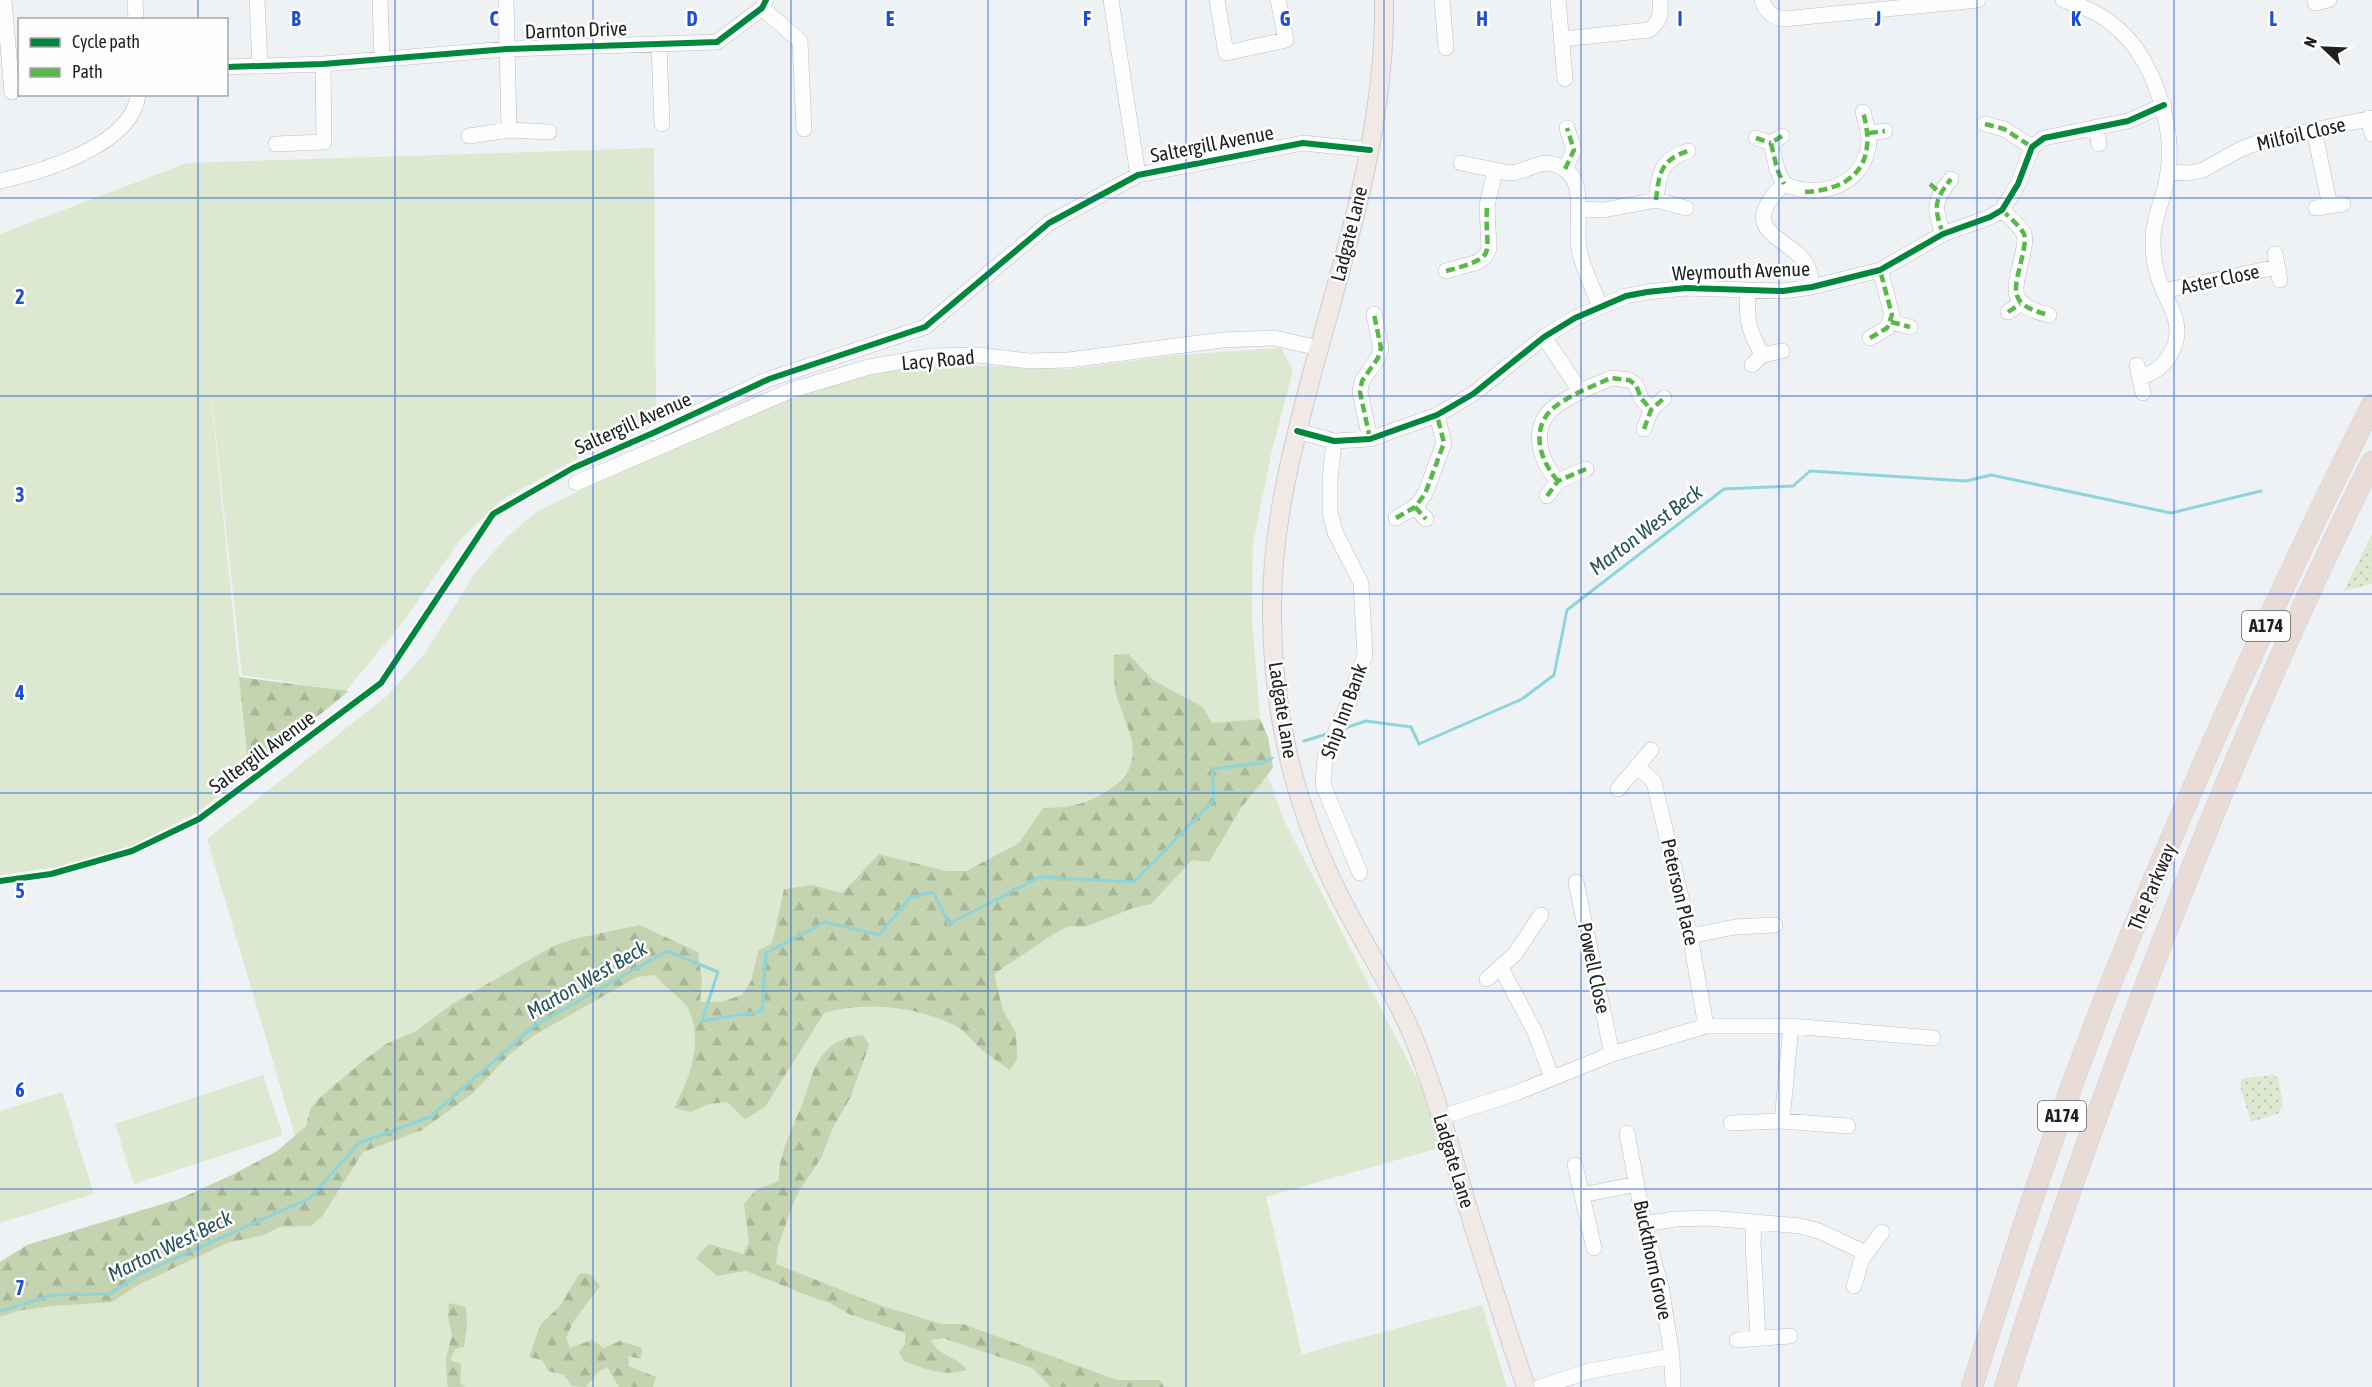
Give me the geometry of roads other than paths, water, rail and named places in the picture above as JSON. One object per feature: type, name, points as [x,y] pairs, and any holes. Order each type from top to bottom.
[{"type":"highway","name":"The Parkway","points":[[1972,1387],[2051,1147],[2108,990],[2213,743],[2294,565],[2372,405]]},
{"type":"highway","name":"The Parkway","points":[[2005,1387],[2038,1284],[2133,1015],[2245,736],[2300,611],[2372,462]]},
{"type":"main road","name":"Ladgate Lane","points":[[1384,0],[1383,57],[1370,150],[1297,431],[1280,509],[1272,611],[1274,666],[1281,721],[1297,787],[1314,839],[1338,891],[1410,1030],[1442,1117],[1474,1228],[1526,1387]]},
{"type":"street","points":[[4,0],[12,92]]},
{"type":"street","points":[[135,0],[136,18]]},
{"type":"street","points":[[257,0],[260,65]]},
{"type":"street","points":[[380,0],[382,58]]},
{"type":"street","points":[[506,0],[509,130]]},
{"type":"street","points":[[1111,0],[1138,175]]},
{"type":"street","points":[[1217,0],[1226,53],[1286,40],[1278,0]]},
{"type":"street","points":[[1442,0],[1446,48]]},
{"type":"street","points":[[1558,0],[1565,79]]},
{"type":"street","points":[[1562,39],[1649,30],[1661,16],[1660,0]]},
{"type":"street","points":[[1762,0],[1769,12],[1783,20],[1864,6],[1970,0]]},
{"type":"street","points":[[2063,0],[2099,15],[2125,34],[2142,61],[2163,105],[2170,146],[2168,172],[2155,220],[2153,242],[2155,266],[2177,324],[2174,346],[2164,364],[2148,375],[2139,371],[2143,393]]},
{"type":"street","points":[[764,4],[800,41],[804,129]]},
{"type":"street","name":"Darnton Drive","points":[[228,67],[323,64],[507,49],[717,42],[764,4]]},
{"type":"street","points":[[659,44],[662,124]]},
{"type":"street","points":[[276,144],[324,142],[323,64]]},
{"type":"street","points":[[0,181],[51,166],[92,149],[116,134],[132,114],[137,96]]},
{"type":"street","points":[[2049,315],[2014,308],[2025,245],[2024,235],[2002,210],[2018,184],[2032,147],[2044,138],[2128,121],[2163,105]]},
{"type":"street","points":[[1756,138],[1776,140],[1777,170],[1784,184],[1805,192],[1821,191],[1840,184],[1860,168],[1868,150],[1869,133],[1863,112]]},
{"type":"street","name":"Milfoil Close","points":[[2168,172],[2189,173],[2203,170],[2241,149],[2262,141],[2370,118],[2372,134]]},
{"type":"street","points":[[1985,124],[2004,129],[2032,147]]},
{"type":"street","points":[[2096,127],[2099,144]]},
{"type":"street","points":[[1565,169],[1574,150],[1567,129]]},
{"type":"street","points":[[469,136],[509,130],[549,132]]},
{"type":"street","points":[[1869,133],[1885,130]]},
{"type":"street","points":[[2314,130],[2330,206]]},
{"type":"street","name":"Saltergill Avenue","points":[[653,434],[769,379],[925,327],[1049,223],[1138,175],[1303,143],[1370,150]]},
{"type":"street","points":[[1656,200],[1661,170],[1671,158],[1688,151]]},
{"type":"street","points":[[1461,163],[1509,173],[1540,164],[1552,164],[1565,169],[1575,182],[1579,193],[1577,230],[1580,253],[1600,306]]},
{"type":"street","points":[[1446,271],[1478,262],[1485,257],[1489,249],[1487,206],[1495,170]]},
{"type":"street","points":[[1943,234],[1936,206],[1935,188],[1951,179]]},
{"type":"street","points":[[1784,184],[1766,206],[1765,222],[1768,231],[1801,258],[1808,268],[1812,287]]},
{"type":"street","points":[[1579,209],[1604,210],[1656,200],[1686,208]]},
{"type":"street","name":"Weymouth Avenue","points":[[1297,431],[1334,441],[1370,439],[1437,415],[1473,394],[1544,337],[1575,318],[1626,296],[1686,288],[1783,291],[1812,287],[1880,270],[1943,234],[1990,217],[2002,210]]},
{"type":"street","name":"Aster Close","points":[[2163,291],[2277,267]]},
{"type":"street","points":[[1870,338],[1887,328],[1891,322],[1892,315],[1880,270]]},
{"type":"street","points":[[1748,291],[1746,317],[1757,360],[1782,351]]},
{"type":"street","points":[[1370,439],[1360,392],[1362,381],[1378,358],[1381,348],[1374,314]]},
{"type":"street","points":[[1891,322],[1910,327]]},
{"type":"street","points":[[1544,337],[1581,392]]},
{"type":"street","name":"Lacy Road","points":[[576,483],[792,390],[869,368],[932,356],[978,355],[1029,362],[1069,360],[1222,340],[1274,338],[1319,348]]},
{"type":"street","points":[[1558,481],[1547,469],[1542,458],[1539,432],[1546,417],[1555,406],[1611,378],[1620,378],[1636,385],[1641,398],[1651,410]]},
{"type":"street","points":[[1644,429],[1651,410],[1664,398]]},
{"type":"street","points":[[1396,518],[1415,507],[1425,494],[1444,443],[1437,415]]},
{"type":"street","name":"Ship Inn Bank","points":[[1334,441],[1330,479],[1330,512],[1335,532],[1361,583],[1365,655],[1350,699],[1325,757],[1323,785],[1326,798],[1360,873]]},
{"type":"street","points":[[1547,496],[1558,481],[1586,469]]},
{"type":"street","points":[[1415,507],[1426,519]]},
{"type":"street","points":[[1618,789],[1651,750]]},
{"type":"street","name":"Peterson Place","points":[[1637,766],[1654,782],[1690,936],[1706,1026]]},
{"type":"street","name":"Powell Close","points":[[1576,882],[1612,1053]]},
{"type":"street","points":[[1487,979],[1515,954],[1541,915]]},
{"type":"street","points":[[1690,936],[1735,927],[1775,925]]},
{"type":"street","points":[[1501,968],[1535,1032],[1552,1078]]},
{"type":"street","points":[[1442,1117],[1516,1093],[1612,1053],[1706,1026],[1791,1026],[1933,1038]]},
{"type":"street","points":[[1782,1121],[1791,1026]]},
{"type":"street","points":[[1731,1123],[1782,1121],[1848,1126]]},
{"type":"street","name":"Buckthorn Grove","points":[[1627,1133],[1644,1224],[1661,1287],[1672,1356],[1673,1387]]},
{"type":"street","points":[[1575,1165],[1594,1248]]},
{"type":"street","points":[[1582,1195],[1637,1184]]},
{"type":"street","points":[[1644,1224],[1676,1219],[1710,1218],[1800,1226],[1827,1235],[1866,1253]]},
{"type":"street","points":[[1754,1222],[1758,1338]]},
{"type":"street","points":[[1854,1286],[1866,1253],[1882,1232]]},
{"type":"street","points":[[1737,1340],[1790,1336]]},
{"type":"street","points":[[1540,1387],[1590,1371],[1672,1356]]},
{"type":"waterway","name":"Marton West Beck","points":[[1345,728],[1366,721],[1411,727],[1419,744],[1522,699],[1554,675],[1567,610],[1724,489],[1793,486],[1810,471],[1966,481],[1991,475],[2171,513],[2261,491]]},
{"type":"waterway","name":"Marton West Beck","points":[[1304,741],[1330,733]]},
{"type":"waterway","name":"Marton West Beck","points":[[0,1311],[53,1295],[109,1294],[142,1273],[310,1198],[359,1143],[430,1117],[534,1026],[667,951],[718,972],[702,1021],[762,1011],[766,953],[825,922],[879,935],[910,898],[933,892],[949,924],[1040,877],[1134,882],[1214,800],[1212,769],[1263,763],[1272,758]]}]
